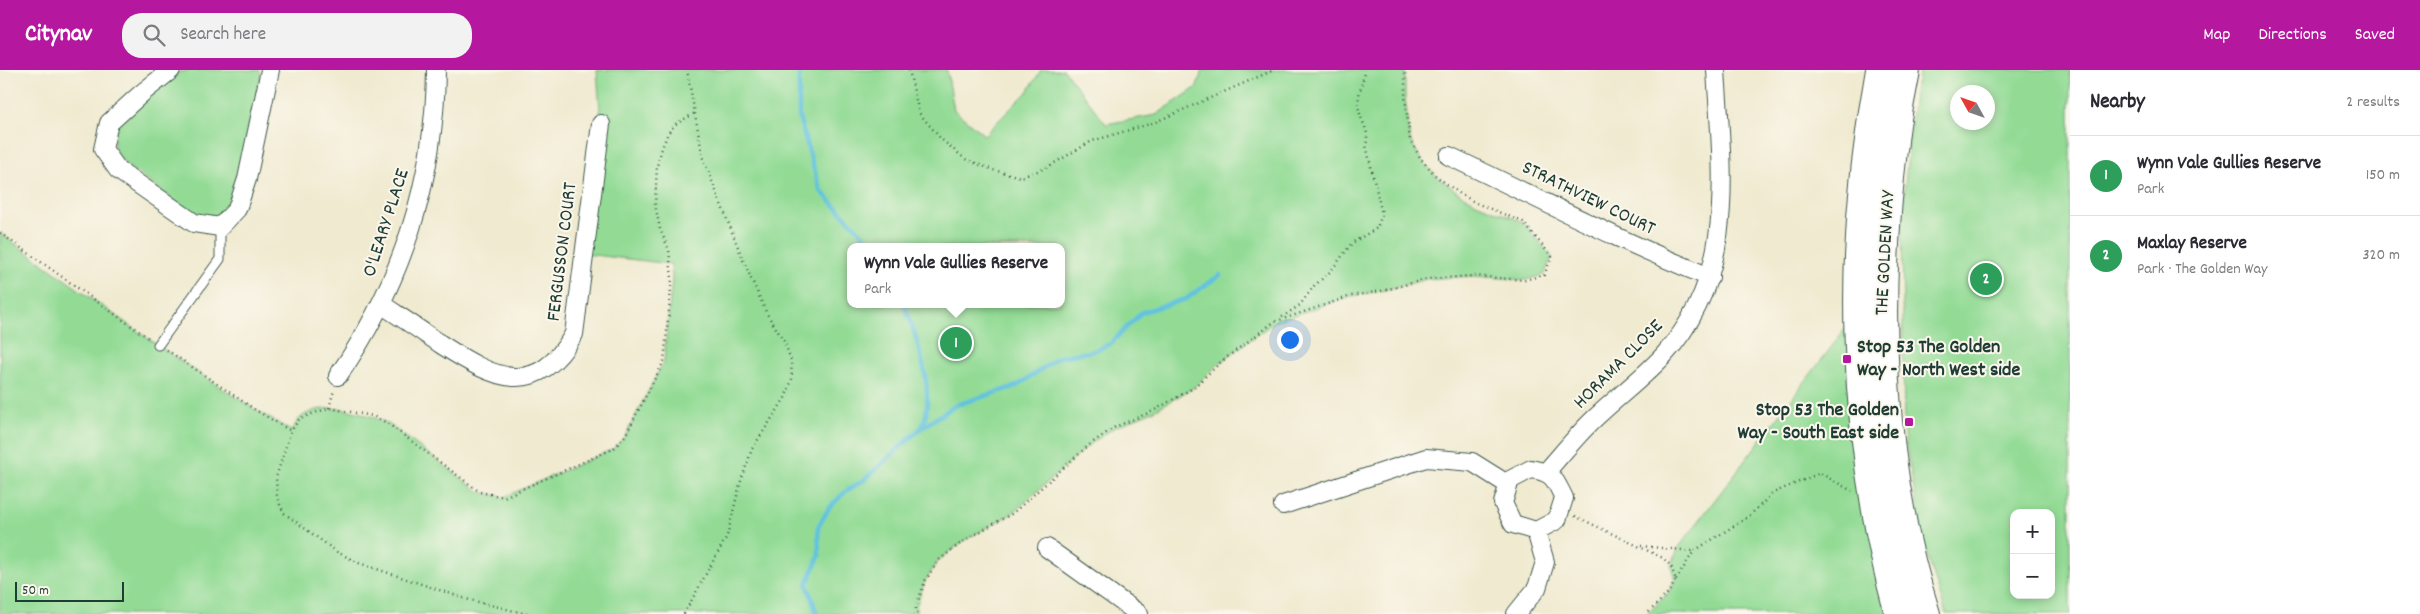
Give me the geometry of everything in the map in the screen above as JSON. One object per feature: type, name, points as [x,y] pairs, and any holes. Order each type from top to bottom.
[{"type":"main road","name":"THE GOLDEN WAY","points":[[1880,70],[1863,192],[1858,285],[1862,400],[1876,505],[1898,614]]},
{"type":"main road","name":"THE GOLDEN WAY","points":[[1906,70],[1894,140],[1887,206],[1882,308],[1884,361],[1901,507],[1914,572],[1926,614]]},
{"type":"street","points":[[172,70],[142,93],[109,124],[103,149],[118,170],[194,224],[220,227],[238,209],[247,179],[270,70]]},
{"type":"street","name":"O'LEARY PLACE","points":[[338,376],[365,335],[381,304],[405,248],[424,184],[433,123],[436,70]]},
{"type":"street","name":"HORAMA CLOSE","points":[[1546,472],[1593,420],[1664,355],[1682,332],[1710,277],[1723,209],[1716,70]]},
{"type":"street","name":"FERGUSSON COURT","points":[[381,304],[475,366],[497,375],[517,377],[536,372],[548,366],[563,353],[574,334],[601,124]]},
{"type":"street","name":"STRATHVIEW COURT","points":[[1449,156],[1557,206],[1647,252],[1710,277]]},
{"type":"street","points":[[1283,505],[1426,458],[1472,462],[1507,484]]},
{"type":"street","points":[[1531,469],[1546,472],[1553,477],[1564,498],[1557,520],[1536,531],[1514,524],[1502,503],[1507,484],[1531,469]]},
{"type":"street","points":[[1516,614],[1538,588],[1545,562],[1536,531]]},
{"type":"street","points":[[1047,548],[1139,614]]},
{"type":"lane","points":[[158,345],[220,259],[220,227]]},
{"type":"path","points":[[684,614],[727,536],[740,484],[752,449],[785,398],[792,380],[791,360],[784,341],[767,314],[743,260],[703,158],[687,70]]},
{"type":"path","points":[[909,70],[919,113],[941,139],[965,159],[993,170],[1021,176],[1046,168],[1092,141],[1153,123],[1274,70]]},
{"type":"path","points":[[916,614],[916,607],[925,582],[939,560],[965,540],[1013,513],[1089,445],[1115,427],[1153,411],[1193,388],[1222,361],[1300,305],[1314,286],[1331,271],[1352,243],[1377,228],[1382,214],[1366,145],[1369,134],[1359,110],[1358,100],[1364,70]]},
{"type":"path","points":[[1279,320],[1351,296],[1381,291],[1427,279],[1473,276],[1526,280],[1544,275],[1552,257],[1523,222],[1476,203],[1459,193],[1436,176],[1420,159],[1410,140],[1405,97],[1405,70]]},
{"type":"path","points":[[527,614],[466,599],[359,563],[337,552],[284,513],[277,498],[276,476],[291,431],[300,418],[329,408],[373,416],[387,423],[480,492],[504,496],[613,449],[625,436],[664,361],[672,278],[669,250],[660,229],[655,204],[657,166],[668,133],[676,124],[695,113]]},
{"type":"path","points":[[0,233],[158,345],[257,411],[291,431]]},
{"type":"path","points":[[1647,614],[1668,593],[1694,551],[1748,517],[1773,493],[1820,473],[1876,505]]},
{"type":"path","points":[[1561,509],[1663,558],[1671,566],[1676,580]]},
{"type":"path","points":[[1637,546],[1694,551]]},
{"type":"green space","points":[[191,70],[259,70],[261,74],[230,206],[216,216],[194,215],[126,165],[114,149],[115,124],[180,72]]},
{"type":"green space","points":[[597,70],[947,70],[954,110],[984,135],[1028,91],[1041,70],[1064,70],[1106,124],[1156,115],[1197,87],[1202,70],[1405,70],[1405,97],[1410,140],[1421,159],[1436,176],[1459,193],[1476,203],[1523,222],[1552,257],[1544,275],[1525,280],[1473,276],[1427,279],[1381,291],[1351,296],[1274,322],[1222,361],[1193,388],[1153,411],[1115,427],[1089,445],[1013,513],[965,540],[939,560],[925,581],[916,607],[916,614],[0,614],[0,233],[216,385],[291,431],[300,418],[320,409],[343,409],[367,415],[387,423],[480,492],[504,497],[613,449],[625,436],[664,361],[672,278],[671,264],[585,254],[601,124]]},
{"type":"green space","points":[[1920,70],[2070,70],[2070,614],[1946,614],[1924,545],[1904,434],[1902,216],[1914,92]]},
{"type":"green space","points":[[1858,312],[1899,614],[1647,614],[1668,593],[1675,580],[1671,566],[1679,547]]},
{"type":"waterway","points":[[799,70],[799,117],[820,190],[864,236],[868,243]]},
{"type":"waterway","points":[[817,614],[807,584],[819,556],[818,527],[829,508],[846,491],[864,480],[921,428],[956,405],[1017,386],[1059,357],[1093,351],[1110,344],[1142,312],[1186,299],[1220,275]]},
{"type":"waterway","points":[[905,308],[919,348],[926,382],[926,413],[922,426]]},
{"type":"place","name":"Maxlay Reserve","points":[[1986,279]]},
{"type":"place","name":"Wynn Vale Gullies Reserve","points":[[956,343]]},
{"type":"place","name":"Stop 53 The Golden Way - North West side","points":[[1847,359]]},
{"type":"place","name":"Stop 53 The Golden Way - South East side","points":[[1909,422]]}]
